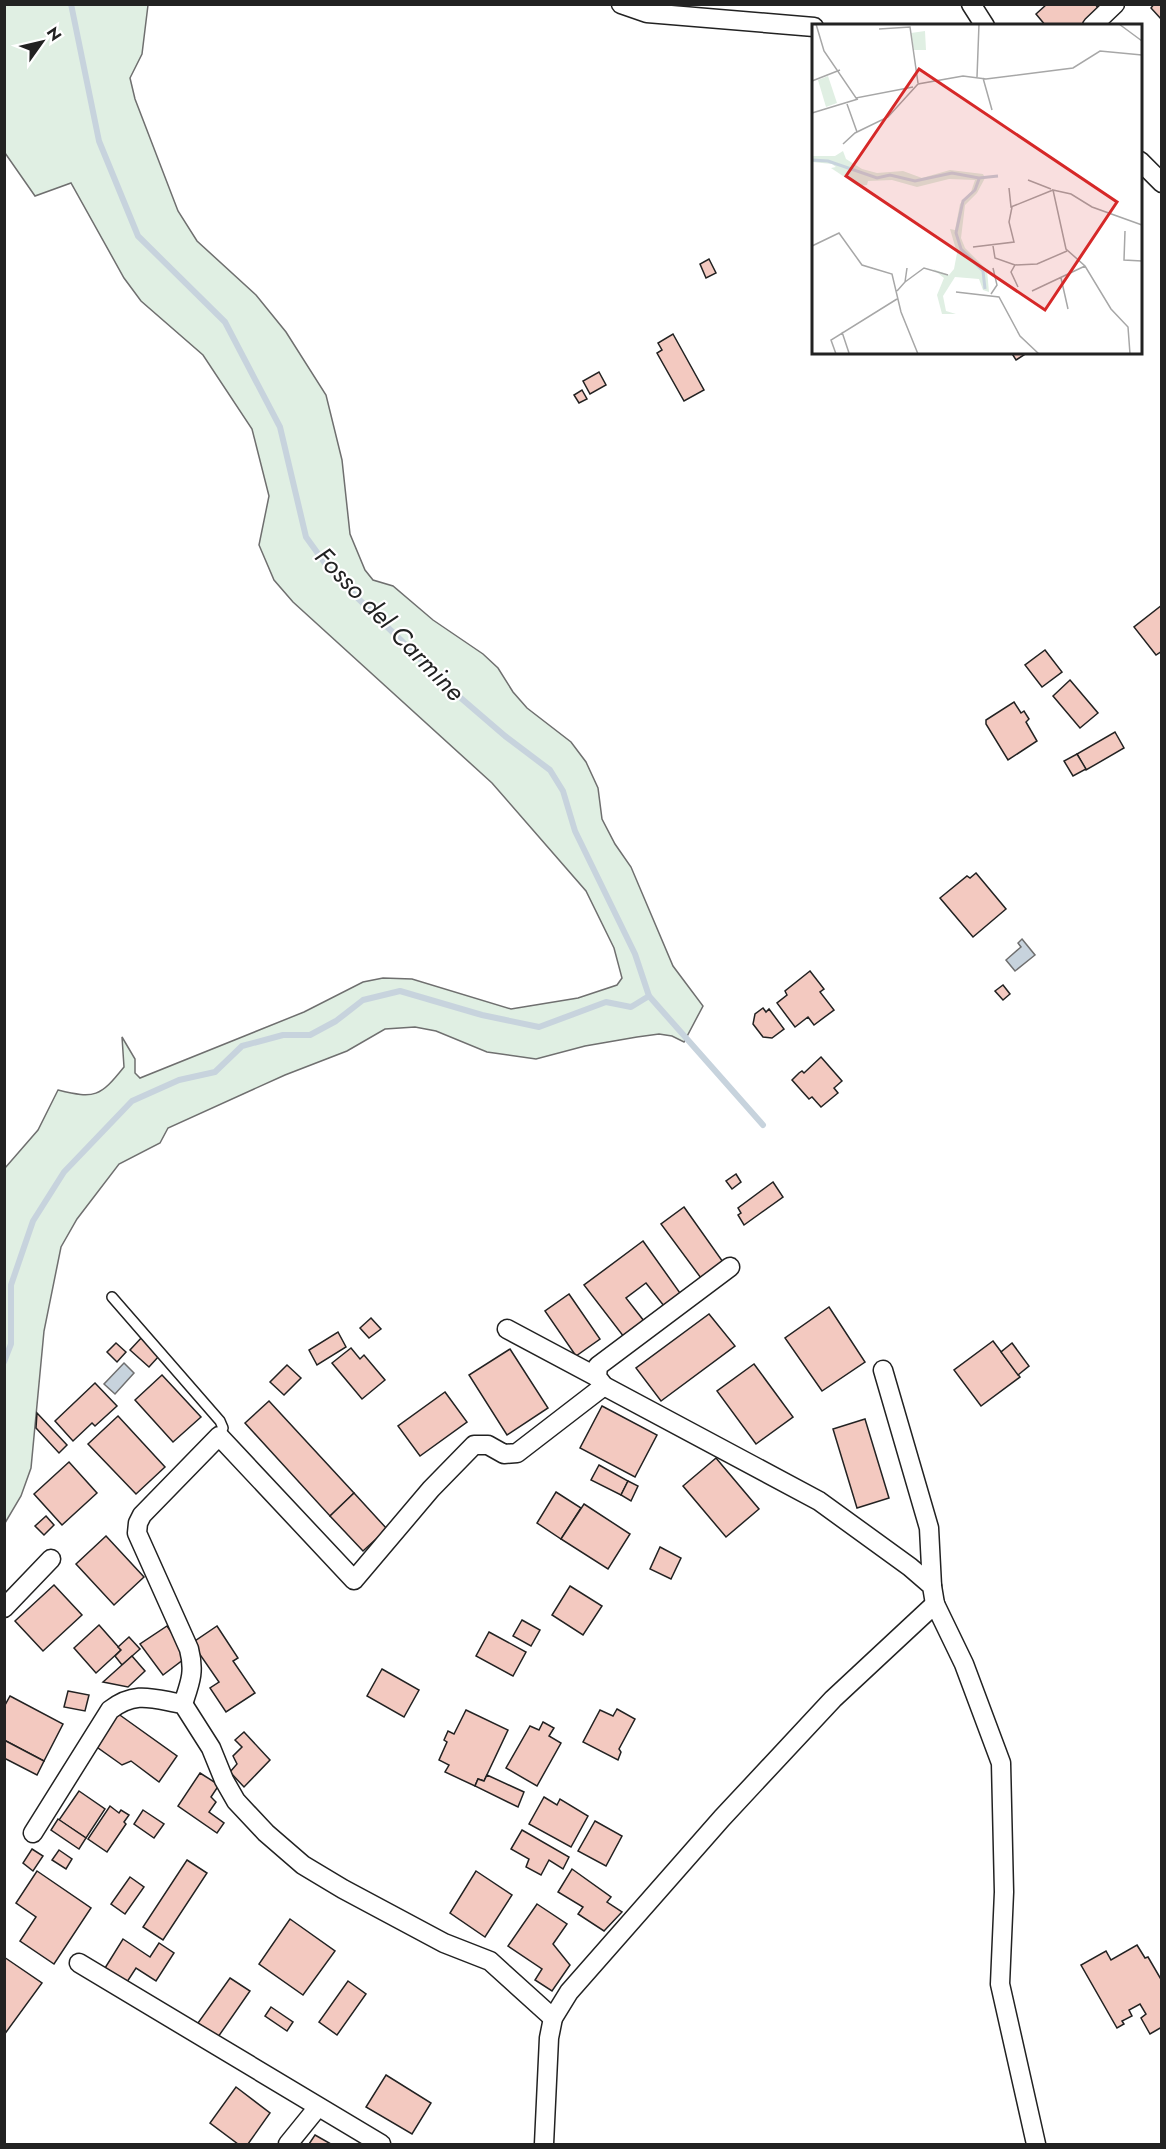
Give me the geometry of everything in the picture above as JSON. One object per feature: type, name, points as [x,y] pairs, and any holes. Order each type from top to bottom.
[{"type":"street","points":[[621,4],[647,13],[812,27]]},
{"type":"street","points":[[971,4],[984,24]]},
{"type":"street","points":[[1094,24],[1115,4]]},
{"type":"street","points":[[1142,164],[1161,183]]},
{"type":"street","points":[[600,1382],[598,1366],[730,1267]]},
{"type":"street","points":[[507,1329],[819,1501],[910,1567],[933,1595],[964,1664],[1001,1763],[1004,1892],[1000,1984],[1036,2145]]},
{"type":"street","points":[[544,2145],[549,2038],[553,2019],[569,1992],[722,1818],[933,1595],[928,1528],[883,1370]]},
{"type":"street","points":[[183,1704],[192,1676],[191,1656],[137,1533],[138,1523],[142,1515],[219,1436],[354,1580],[431,1489],[474,1445],[488,1445],[504,1454],[517,1453],[600,1382]]},
{"type":"street","points":[[4,1608],[51,1559]]},
{"type":"street","points":[[33,1833],[110,1710],[123,1700],[139,1697],[183,1704],[211,1748],[224,1780],[236,1801],[266,1833],[303,1865],[444,1943],[490,1961],[553,2019]]},
{"type":"street","points":[[79,1963],[381,2145]]},
{"type":"street","points":[[288,2145],[318,2107]]},
{"type":"lane","points":[[112,1297],[220,1421],[223,1428],[219,1436]]},
{"type":"green space","points":[[5,4],[148,5],[142,54],[130,78],[135,99],[178,211],[197,241],[256,295],[286,332],[326,395],[342,460],[350,534],[365,570],[373,580],[393,586],[433,620],[483,654],[498,668],[513,692],[527,708],[571,742],[586,762],[598,788],[602,819],[615,844],[631,867],[673,966],[703,1006],[684,1042],[672,1036],[659,1034],[585,1046],[536,1059],[487,1052],[436,1031],[415,1027],[385,1029],[347,1051],[285,1075],[168,1128],[160,1143],[119,1164],[77,1219],[61,1247],[44,1331],[31,1468],[21,1496],[5,1523],[5,1168],[38,1130],[58,1090],[89,1095],[109,1085],[124,1067],[122,1037],[135,1059],[135,1073],[140,1078],[304,1012],[363,982],[383,978],[412,979],[511,1009],[578,998],[617,985],[622,978],[614,948],[586,891],[492,783],[293,602],[274,580],[259,545],[269,496],[252,429],[203,355],[141,301],[124,278],[71,183],[35,196],[5,153]]},
{"type":"shaded area","points":[[1022,939],[1035,955],[1015,971],[1006,960],[1021,947],[1018,943]]},
{"type":"shaded area","points":[[124,1363],[134,1373],[115,1394],[104,1384]]},
{"type":"building","points":[[1047,4],[1095,4],[1099,9],[1082,24],[1044,24],[1036,14]]},
{"type":"building","points":[[1154,4],[1162,4],[1162,20],[1151,8]]},
{"type":"building","points":[[709,259],[716,273],[706,278],[700,264]]},
{"type":"building","points":[[673,334],[704,390],[684,401],[657,353],[662,350],[658,343]]},
{"type":"building","points":[[1012,354],[1024,354],[1024,355],[1016,360]]},
{"type":"building","points":[[599,372],[606,385],[590,394],[583,381]]},
{"type":"building","points":[[582,390],[587,399],[579,403],[574,395]]},
{"type":"building","points":[[1162,605],[1162,651],[1156,655],[1134,627]]},
{"type":"building","points":[[1045,650],[1062,672],[1042,687],[1025,665]]},
{"type":"building","points":[[1070,680],[1098,713],[1080,728],[1053,696]]},
{"type":"building","points":[[1014,702],[1021,713],[1024,711],[1029,719],[1026,722],[1037,741],[1008,760],[986,724],[986,720]]},
{"type":"building","points":[[1115,732],[1124,748],[1086,770],[1077,754]]},
{"type":"building","points":[[1077,754],[1086,769],[1073,776],[1064,761]]},
{"type":"building","points":[[976,873],[1006,909],[973,937],[940,898],[967,876],[970,878]]},
{"type":"building","points":[[810,971],[824,989],[820,992],[834,1010],[814,1025],[808,1017],[795,1027],[777,1003],[787,995],[785,991]]},
{"type":"building","points":[[1003,985],[1010,994],[1003,1000],[995,991]]},
{"type":"building","points":[[763,1008],[766,1012],[769,1009],[784,1029],[772,1038],[763,1037],[753,1024],[755,1014]]},
{"type":"building","points":[[821,1057],[842,1081],[834,1088],[838,1093],[821,1107],[812,1097],[809,1099],[792,1080],[802,1071],[804,1073]]},
{"type":"building","points":[[736,1174],[741,1182],[732,1189],[726,1181]]},
{"type":"building","points":[[773,1182],[783,1197],[744,1225],[738,1215],[741,1213],[738,1208]]},
{"type":"building","points":[[684,1207],[723,1262],[701,1278],[661,1224]]},
{"type":"building","points":[[643,1241],[680,1293],[664,1306],[646,1283],[626,1298],[644,1321],[624,1337],[584,1285]]},
{"type":"building","points":[[569,1294],[600,1339],[576,1356],[545,1311]]},
{"type":"building","points":[[829,1307],[865,1362],[822,1391],[785,1338]]},
{"type":"building","points":[[709,1314],[735,1346],[661,1401],[636,1368]]},
{"type":"building","points":[[371,1318],[381,1329],[369,1338],[360,1328]]},
{"type":"building","points":[[338,1332],[346,1347],[317,1365],[309,1350]]},
{"type":"building","points":[[142,1337],[159,1356],[149,1367],[130,1350]]},
{"type":"building","points":[[993,1341],[1020,1377],[981,1406],[954,1370]]},
{"type":"building","points":[[116,1343],[126,1352],[117,1362],[107,1352]]},
{"type":"building","points":[[1012,1343],[1029,1366],[1018,1375],[1001,1352]]},
{"type":"building","points":[[351,1348],[360,1359],[364,1355],[385,1380],[362,1399],[332,1363]]},
{"type":"building","points":[[510,1349],[548,1408],[507,1435],[469,1375]]},
{"type":"building","points":[[754,1364],[793,1417],[756,1444],[717,1391]]},
{"type":"building","points":[[287,1365],[301,1378],[284,1395],[270,1382]]},
{"type":"building","points":[[162,1375],[201,1417],[173,1442],[135,1400]]},
{"type":"building","points":[[95,1383],[117,1406],[95,1426],[92,1423],[73,1441],[55,1421]]},
{"type":"building","points":[[445,1392],[467,1422],[420,1456],[398,1426]]},
{"type":"building","points":[[269,1401],[354,1493],[330,1516],[245,1423]]},
{"type":"building","points":[[602,1406],[657,1435],[635,1477],[580,1448]]},
{"type":"building","points":[[37,1413],[67,1445],[59,1453],[36,1428]]},
{"type":"building","points":[[118,1416],[165,1467],[136,1494],[88,1444]]},
{"type":"building","points":[[865,1419],[889,1498],[857,1508],[833,1429]]},
{"type":"building","points":[[716,1458],[759,1509],[726,1537],[683,1486]]},
{"type":"building","points":[[69,1462],[97,1493],[62,1525],[34,1494]]},
{"type":"building","points":[[599,1465],[628,1481],[621,1495],[591,1480]]},
{"type":"building","points":[[628,1481],[638,1486],[631,1501],[621,1495]]},
{"type":"building","points":[[556,1492],[581,1508],[561,1539],[537,1523]]},
{"type":"building","points":[[354,1493],[387,1529],[363,1551],[330,1516]]},
{"type":"building","points":[[584,1504],[630,1534],[608,1569],[561,1539]]},
{"type":"building","points":[[46,1516],[54,1525],[44,1535],[35,1526]]},
{"type":"building","points":[[106,1536],[144,1577],[114,1605],[76,1564]]},
{"type":"building","points":[[660,1547],[681,1558],[671,1579],[650,1569]]},
{"type":"building","points":[[54,1585],[82,1615],[43,1651],[15,1621]]},
{"type":"building","points":[[570,1586],[602,1606],[583,1635],[552,1615]]},
{"type":"building","points":[[522,1620],[540,1630],[531,1646],[513,1636]]},
{"type":"building","points":[[99,1625],[121,1650],[96,1673],[74,1648]]},
{"type":"building","points":[[167,1626],[188,1656],[163,1675],[140,1644]]},
{"type":"building","points":[[217,1626],[238,1658],[233,1661],[255,1693],[226,1712],[210,1688],[219,1682],[192,1643]]},
{"type":"building","points":[[489,1632],[526,1652],[513,1676],[476,1656]]},
{"type":"building","points":[[129,1637],[140,1649],[122,1665],[115,1656],[121,1650],[118,1647]]},
{"type":"building","points":[[132,1656],[145,1671],[128,1687],[103,1682]]},
{"type":"building","points":[[382,1669],[419,1690],[404,1717],[367,1696]]},
{"type":"building","points":[[68,1691],[89,1695],[85,1711],[64,1707]]},
{"type":"building","points":[[10,1696],[63,1724],[44,1761],[4,1740],[4,1707]]},
{"type":"building","points":[[617,1709],[635,1719],[619,1749],[621,1752],[618,1760],[583,1742],[600,1710],[613,1716]]},
{"type":"building","points":[[466,1710],[508,1730],[484,1781],[478,1779],[475,1786],[445,1772],[449,1765],[439,1760],[447,1742],[444,1740],[448,1731],[454,1734]]},
{"type":"building","points":[[117,1713],[177,1756],[159,1782],[131,1761],[122,1765],[94,1745]]},
{"type":"building","points":[[543,1722],[554,1728],[549,1736],[561,1743],[537,1786],[506,1768],[530,1726],[539,1730]]},
{"type":"building","points":[[244,1732],[270,1760],[244,1787],[230,1772],[237,1764],[233,1756],[242,1747],[235,1740]]},
{"type":"building","points":[[4,1740],[44,1761],[37,1775],[4,1758]]},
{"type":"building","points":[[200,1773],[219,1785],[211,1797],[216,1802],[209,1812],[224,1823],[217,1833],[178,1806]]},
{"type":"building","points":[[487,1775],[524,1792],[518,1807],[475,1786],[478,1779],[484,1781]]},
{"type":"building","points":[[79,1791],[105,1809],[86,1838],[59,1820]]},
{"type":"building","points":[[544,1797],[557,1805],[560,1799],[588,1816],[571,1847],[529,1824]]},
{"type":"building","points":[[110,1806],[119,1813],[121,1810],[129,1815],[124,1822],[126,1824],[107,1852],[88,1839]]},
{"type":"building","points":[[143,1810],[164,1824],[154,1838],[134,1824]]},
{"type":"building","points":[[58,1819],[86,1838],[79,1849],[51,1830]]},
{"type":"building","points":[[595,1821],[622,1836],[606,1866],[578,1851]]},
{"type":"building","points":[[522,1830],[569,1857],[563,1869],[549,1860],[541,1875],[526,1867],[529,1859],[511,1849]]},
{"type":"building","points":[[32,1849],[43,1856],[33,1871],[23,1863]]},
{"type":"building","points":[[59,1850],[72,1859],[66,1869],[52,1860]]},
{"type":"building","points":[[187,1860],[207,1873],[163,1940],[143,1927]]},
{"type":"building","points":[[572,1869],[611,1897],[607,1902],[622,1912],[604,1931],[578,1914],[583,1907],[558,1892]]},
{"type":"building","points":[[37,1871],[91,1908],[54,1964],[20,1941],[36,1917],[16,1903]]},
{"type":"building","points":[[476,1871],[512,1895],[485,1937],[450,1913]]},
{"type":"building","points":[[130,1877],[144,1887],[125,1914],[111,1904]]},
{"type":"building","points":[[537,1904],[567,1924],[553,1944],[570,1965],[552,1991],[535,1980],[542,1969],[508,1946]]},
{"type":"building","points":[[290,1919],[335,1951],[303,1995],[259,1964]]},
{"type":"building","points":[[123,1939],[150,1957],[159,1943],[174,1953],[156,1981],[136,1968],[127,1982],[105,1968]]},
{"type":"building","points":[[1137,1945],[1145,1958],[1148,1957],[1162,1981],[1162,2027],[1150,2034],[1141,2018],[1146,2014],[1140,2004],[1129,2010],[1132,2016],[1122,2021],[1124,2024],[1117,2028],[1081,1965],[1106,1951],[1111,1960]]},
{"type":"building","points":[[4,1957],[42,1983],[4,2035]]},
{"type":"building","points":[[230,1978],[250,1991],[218,2037],[198,2023]]},
{"type":"building","points":[[348,1981],[366,1994],[337,2035],[319,2022]]},
{"type":"building","points":[[271,2007],[293,2022],[287,2031],[265,2016]]},
{"type":"building","points":[[386,2075],[431,2103],[412,2134],[366,2107]]},
{"type":"building","points":[[236,2087],[270,2113],[248,2144],[238,2144],[210,2123]]},
{"type":"building","points":[[315,2135],[331,2144],[309,2144]]},
{"type":"waterway","name":"Fosso del Carmine","points":[[71,4],[99,141],[138,236],[225,322],[280,427],[306,537],[332,573],[455,693],[505,736],[550,770],[563,791],[575,831],[635,954],[649,996],[763,1125]]},
{"type":"waterway","points":[[4,1362],[11,1344],[11,1285],[33,1221],[64,1172],[132,1101],[179,1080],[215,1072],[242,1046],[283,1035],[310,1035],[336,1021],[363,1000],[400,991],[482,1015],[539,1027],[606,1002],[631,1007],[649,996]]}]
